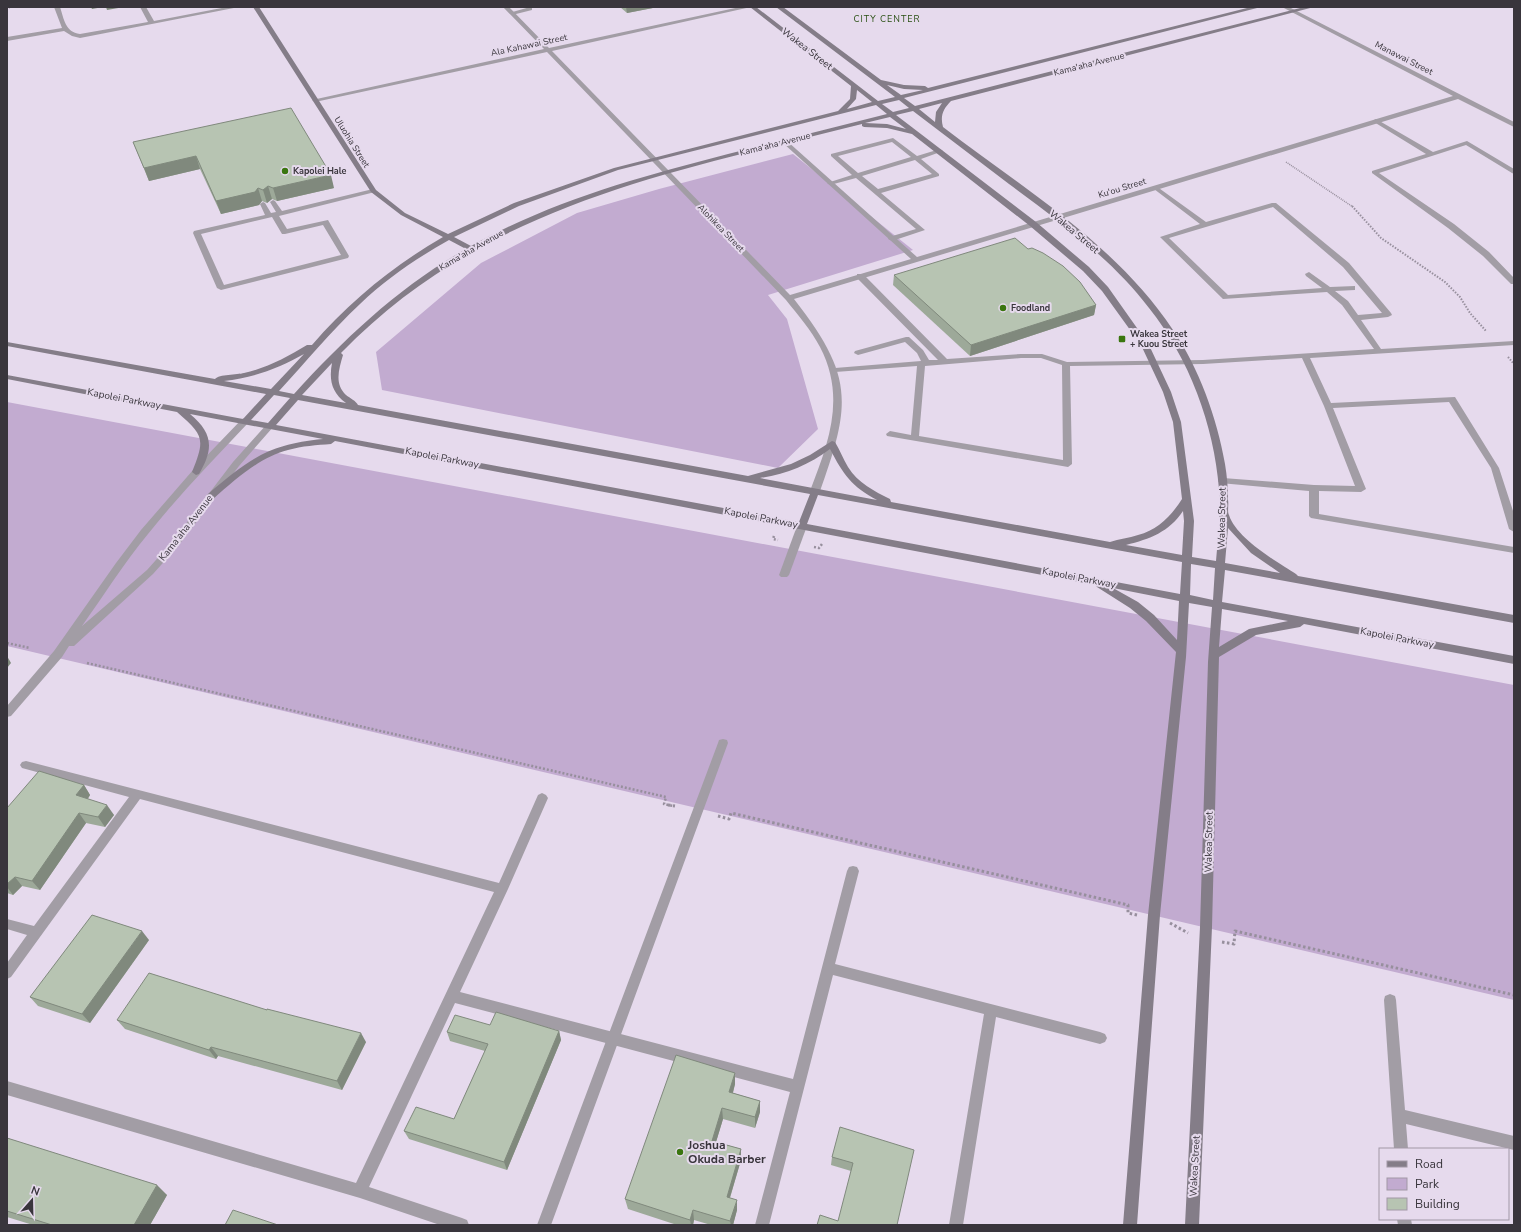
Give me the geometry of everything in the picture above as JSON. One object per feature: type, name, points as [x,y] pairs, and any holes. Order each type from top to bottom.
[{"type":"street","points":[[57,7],[68,34],[80,36],[236,7]]},
{"type":"street","points":[[143,7],[152,23]]},
{"type":"street","name":"Uluohia Street","points":[[256,7],[373,191],[403,214],[470,248]]},
{"type":"street","points":[[509,10],[520,7]]},
{"type":"street","name":"Ala Kahawai Street","points":[[315,100],[748,7]]},
{"type":"street","name":"Wakea Street","points":[[753,7],[1033,224],[1065,250],[1105,289],[1130,323],[1155,363],[1177,422],[1190,521],[1181,654],[1154,915],[1130,1225]]},
{"type":"street","name":"Wakea Street","points":[[778,7],[1057,217],[1112,263],[1132,284],[1169,330],[1188,363],[1213,428],[1223,481],[1224,515],[1213,658],[1206,928],[1192,1225]]},
{"type":"street","name":"Kama'aha Avenue","points":[[7,713],[58,654],[119,565],[144,532],[196,472],[273,392],[316,343],[371,290],[416,257],[448,237],[506,208],[538,195],[591,177],[654,159],[1258,7]]},
{"type":"street","name":"Manawai Street","points":[[1285,7],[1514,125]]},
{"type":"street","name":"Kama'aha Avenue","points":[[58,654],[150,572],[175,544],[236,464],[297,396],[366,325],[393,301],[438,268],[470,248],[497,234],[551,209],[608,189],[666,172],[1311,7]]},
{"type":"street","points":[[509,10],[530,9]]},
{"type":"street","name":"Alohikea Street","points":[[509,10],[789,298],[819,337],[835,370],[839,405],[832,444],[815,491]]},
{"type":"street","points":[[7,39],[65,29]]},
{"type":"street","points":[[878,81],[904,87],[941,87]]},
{"type":"street","points":[[840,113],[853,99],[854,86]]},
{"type":"street","name":"Ku'ou Street","points":[[789,298],[1460,96]]},
{"type":"street","points":[[940,128],[937,120],[938,112],[949,100]]},
{"type":"street","points":[[1376,122],[1432,154]]},
{"type":"street","points":[[848,125],[887,126],[903,129],[921,136]]},
{"type":"street","points":[[876,192],[937,175],[893,140],[833,155],[856,175],[876,192],[921,230],[892,239]]},
{"type":"street","points":[[785,142],[916,260]]},
{"type":"street","points":[[1514,172],[1467,143],[1374,172],[1451,226],[1486,254],[1514,282]]},
{"type":"street","points":[[830,182],[940,151]]},
{"type":"street","points":[[1156,188],[1206,225]]},
{"type":"street","points":[[263,204],[274,214],[285,232],[325,222],[345,256],[221,288],[197,233],[274,214],[373,191]]},
{"type":"street","points":[[273,202],[274,214]]},
{"type":"street","points":[[1352,288],[1226,297],[1164,238],[1274,204],[1346,265],[1388,315],[1356,318]]},
{"type":"street","points":[[1309,274],[1345,303],[1379,351]]},
{"type":"street","points":[[860,276],[944,362]]},
{"type":"street","points":[[858,353],[906,339],[920,352],[924,363],[915,438]]},
{"type":"street","points":[[204,380],[235,378],[268,370],[316,343]]},
{"type":"street","points":[[835,370],[1042,356],[1066,364],[1188,363],[1514,343]]},
{"type":"street","points":[[7,344],[1514,619]]},
{"type":"street","points":[[341,351],[333,370],[332,381],[342,396],[357,408]]},
{"type":"street","points":[[1223,481],[1314,488],[1361,489],[1328,406],[1304,356]]},
{"type":"street","points":[[890,434],[1068,464],[1066,364]]},
{"type":"street","name":"Kapolei Parkway","points":[[7,377],[1514,660]]},
{"type":"street","points":[[1328,406],[1452,399],[1495,468],[1514,528]]},
{"type":"street","points":[[178,409],[196,423],[206,438],[206,449],[196,472]]},
{"type":"street","points":[[211,496],[238,473],[258,459],[274,451],[310,443],[346,440]]},
{"type":"street","points":[[746,479],[794,467],[814,458],[832,444],[851,478],[872,493],[896,506]]},
{"type":"street","points":[[1314,488],[1314,516],[1514,550]]},
{"type":"street","points":[[784,575],[815,491]]},
{"type":"street","points":[[1109,545],[1138,539],[1156,532],[1168,525],[1178,514],[1186,499]]},
{"type":"street","points":[[1224,515],[1232,529],[1251,550],[1300,580]]},
{"type":"street","points":[[1091,581],[1134,605],[1150,618],[1181,654]]},
{"type":"street","points":[[1213,658],[1253,632],[1308,622]]},
{"type":"street","points":[[544,1225],[723,743]]},
{"type":"street","points":[[26,765],[502,889]]},
{"type":"street","points":[[7,973],[137,795]]},
{"type":"street","points":[[360,1191],[502,889],[542,798]]},
{"type":"street","points":[[762,1225],[853,871]]},
{"type":"street","points":[[7,924],[36,932]]},
{"type":"street","points":[[828,968],[1100,1038]]},
{"type":"street","points":[[452,996],[797,1087]]},
{"type":"street","points":[[1390,1000],[1401,1148]]},
{"type":"street","points":[[956,1225],[991,1010]]},
{"type":"street","points":[[7,1088],[360,1191],[462,1225]]},
{"type":"street","points":[[1399,1115],[1514,1143]]},
{"type":"path","points":[[7,8],[13,7]]},
{"type":"path","points":[[1272,153],[1352,206],[1381,238],[1446,282],[1460,296],[1470,313],[1514,364]]},
{"type":"path","points":[[774,536],[772,540],[778,540]]},
{"type":"path","points":[[814,547],[820,549],[822,544]]},
{"type":"path","points":[[7,643],[30,648]]},
{"type":"path","points":[[87,662],[666,797],[664,804],[675,806]]},
{"type":"path","points":[[718,816],[729,819],[732,813],[1128,905],[1128,913],[1137,914]]},
{"type":"path","points":[[1168,922],[1190,934]]},
{"type":"path","points":[[1218,941],[1234,944],[1235,931],[1514,995]]},
{"type":"green space","points":[[793,154],[913,250],[768,295],[787,319],[818,429],[778,468],[382,390],[376,352],[481,263],[577,213],[659,189]]},
{"type":"green space","points":[[7,402],[1514,685],[1514,1000],[7,646]]},
{"type":"building","name":"Kapolei Hale","points":[[291,108],[331,175],[273,188],[268,186],[263,190],[258,188],[255,192],[216,201],[196,156],[144,168],[133,142]]},
{"type":"building","name":"Foodland","points":[[1015,238],[1028,249],[1032,248],[1043,253],[1063,266],[1080,282],[1096,305],[971,345],[894,275]]},
{"type":"building","points":[[39,771],[84,785],[76,795],[107,805],[98,817],[79,813],[32,881],[15,877],[7,884],[7,808]]},
{"type":"building","points":[[92,915],[142,931],[82,1014],[30,997]]},
{"type":"building","points":[[149,973],[267,1010],[361,1033],[337,1081],[211,1047],[209,1050],[117,1020]]},
{"type":"building","points":[[496,1012],[559,1031],[504,1162],[404,1131],[416,1107],[454,1119],[488,1044],[447,1032],[455,1015],[490,1025]]},
{"type":"building","points":[[676,1055],[735,1073],[729,1092],[760,1101],[755,1117],[722,1108],[712,1141],[741,1149],[727,1197],[737,1200],[730,1221],[693,1210],[690,1220],[625,1199]]},
{"type":"building","points":[[840,1127],[914,1150],[897,1225],[817,1225],[820,1215],[838,1221],[853,1163],[832,1157]]},
{"type":"building","points":[[7,1138],[157,1185],[134,1225],[52,1225],[7,1211]]},
{"type":"building","points":[[233,1210],[278,1225],[225,1225]]},
{"type":"place","name":"Kapolei Hale","points":[[285,171]]},
{"type":"place","name":"Foodland","points":[[1003,308]]},
{"type":"place","name":"Wakea Street + Kuou Street","points":[[1122,339]]},
{"type":"place","name":"Joshua Okuda Barber","points":[[680,1152]]},
{"type":"district","name":"CITY CENTER","points":[[887,19]]}]
